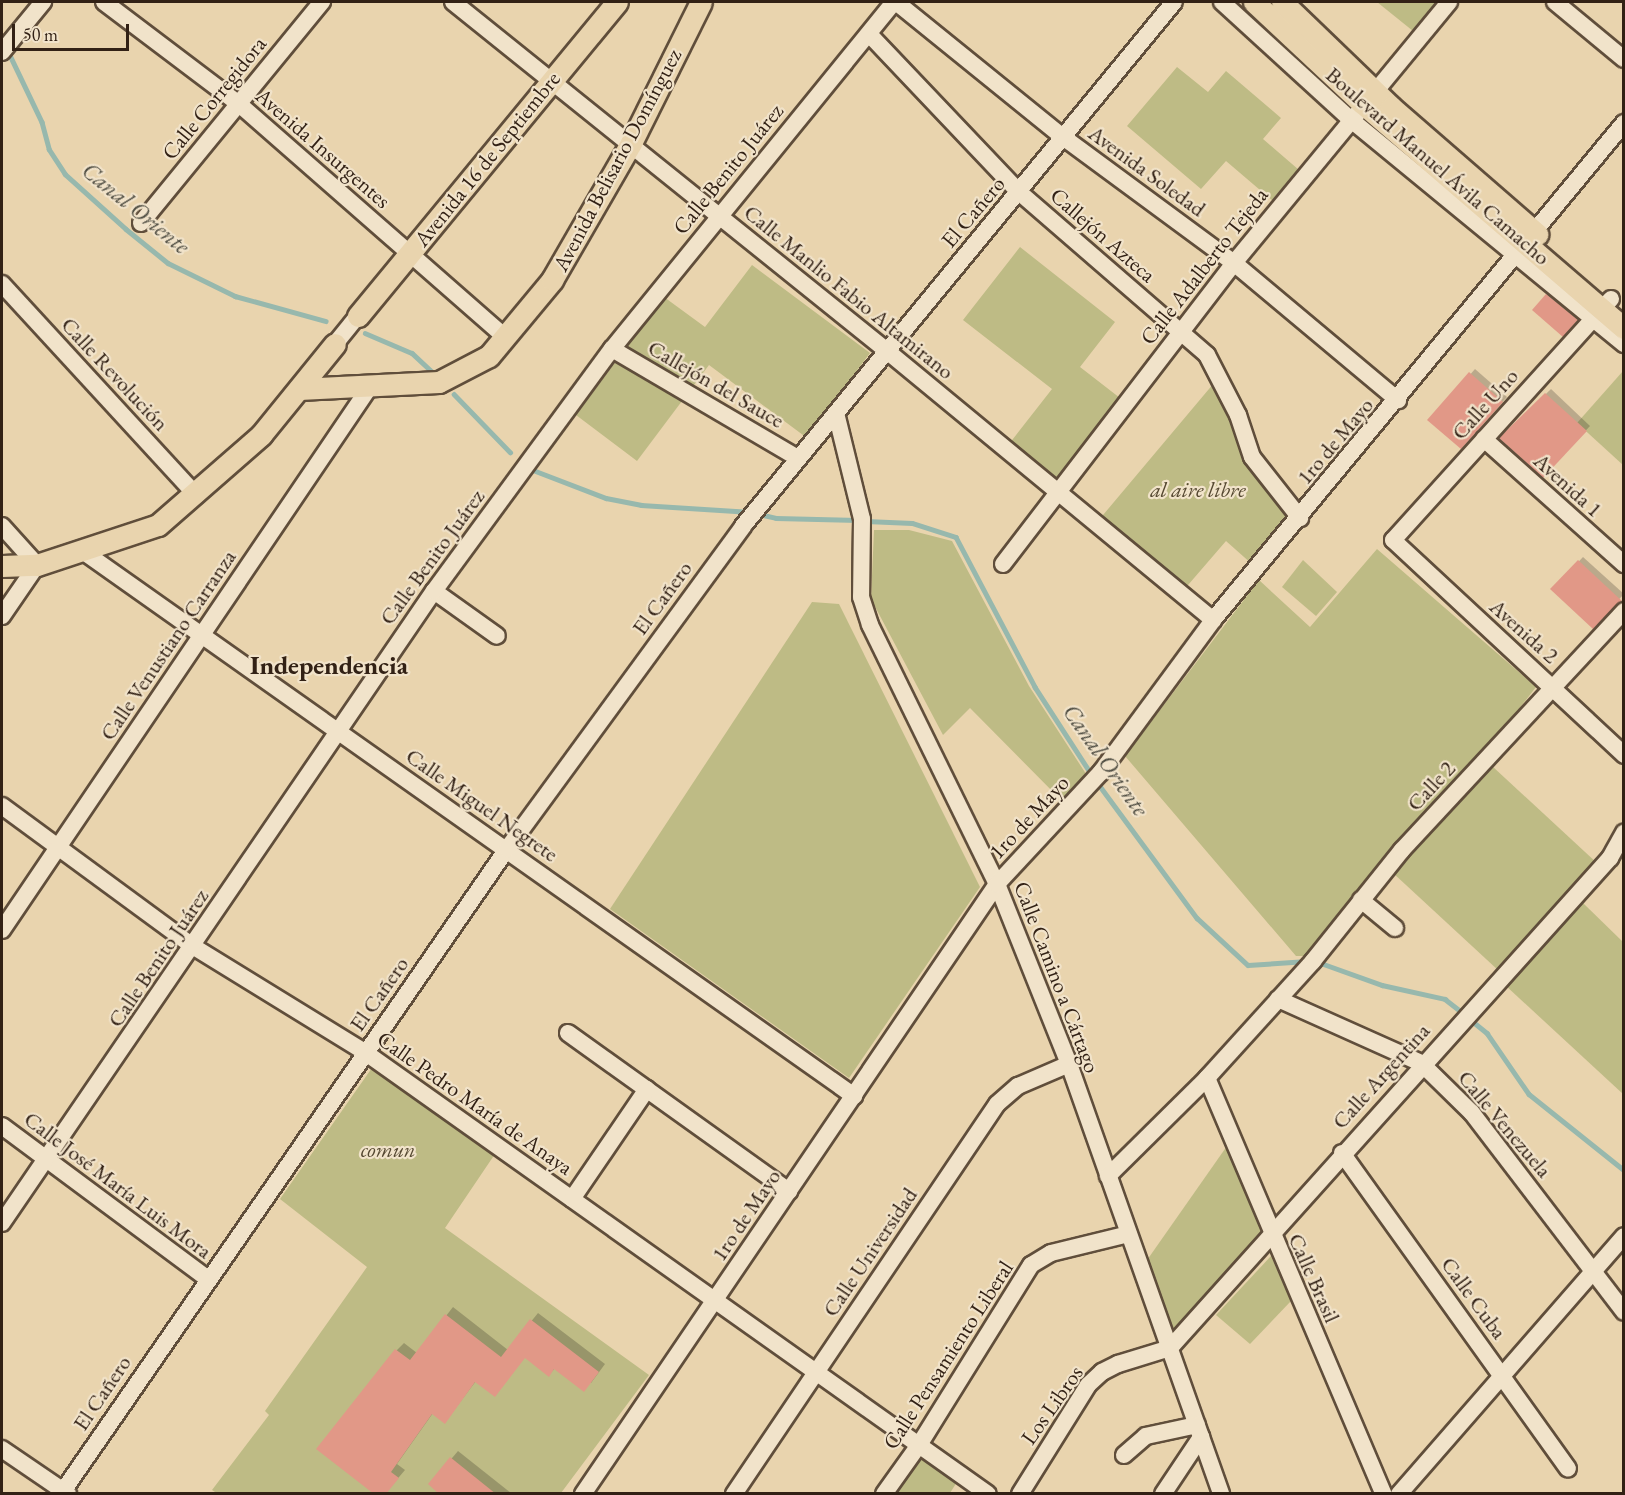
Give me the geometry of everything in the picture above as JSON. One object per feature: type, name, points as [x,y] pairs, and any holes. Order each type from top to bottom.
[{"type":"main road","name":"Avenida 16 de Septiembre","points":[[358,316],[551,79],[617,2]]},
{"type":"main road","name":"Avenida Belisario Domínguez","points":[[299,389],[439,382],[489,356],[552,280],[631,143],[701,2]]},
{"type":"main road","name":"Boulevard Manuel Ávila Camacho","points":[[1254,2],[1362,104],[1526,244],[1608,309],[1623,328]]},
{"type":"main road","name":"Boulevard Manuel Ávila Camacho","points":[[1282,2],[1362,104]]},
{"type":"main road","points":[[2,566],[37,565],[84,552],[158,525],[196,495],[261,435],[335,344]]},
{"type":"street","points":[[7,45],[43,2]]},
{"type":"street","name":"Avenida Insurgentes","points":[[104,2],[239,104],[505,337]]},
{"type":"street","name":"Calle Corregidora","points":[[141,223],[321,2]]},
{"type":"street","name":"Calle Manlio Fabio Altamirano","points":[[453,2],[887,351],[1055,494],[1213,620]]},
{"type":"street","name":"Calle Benito Juárez","points":[[2,1223],[194,946],[337,730],[434,591],[612,350],[718,215],[895,2]]},
{"type":"street","name":"Avenida Soledad","points":[[895,2],[1062,137],[1234,263],[1398,400]]},
{"type":"street","name":"El Cañero","points":[[64,1492],[208,1279],[507,849],[742,526],[1174,2]]},
{"type":"street","points":[[1222,2],[1362,104]]},
{"type":"street","name":"Calle Adalberto Tejeda","points":[[1003,564],[1234,263],[1362,104],[1449,2]]},
{"type":"street","points":[[1555,2],[1623,59]]},
{"type":"street","name":"Callejón Azteca","points":[[868,34],[1019,192],[1207,354],[1238,415],[1252,457],[1300,518]]},
{"type":"street","name":"1ro de Mayo","points":[[583,1494],[997,884],[1101,772],[1213,620],[1398,400],[1623,123]]},
{"type":"street","name":"Calle Revolución","points":[[2,284],[196,495]]},
{"type":"street","points":[[1608,309],[1623,344]]},
{"type":"street","name":"Calle Uno","points":[[1393,540],[1484,439],[1608,309]]},
{"type":"street","points":[[335,344],[358,316]]},
{"type":"street","name":"Callejón del Sauce","points":[[612,350],[798,458]]},
{"type":"street","name":"Calle Venustiano Carranza","points":[[2,930],[371,385]]},
{"type":"street","name":"Calle Camino a Cártago","points":[[836,413],[862,519],[861,597],[870,625],[997,884],[1069,1064],[1221,1494]]},
{"type":"street","name":"Avenida 1","points":[[1484,439],[1623,564]]},
{"type":"street","points":[[2,526],[37,565],[2,616]]},
{"type":"street","name":"Avenida 2","points":[[1393,540],[1553,687],[1623,755]]},
{"type":"street","name":"Calle Miguel Negrete","points":[[84,552],[854,1096]]},
{"type":"street","points":[[434,591],[497,636]]},
{"type":"street","name":"Calle 2","points":[[1108,1176],[1207,1078],[1278,999],[1361,900],[1623,611]]},
{"type":"street","name":"Calle Pedro María de Anaya","points":[[2,806],[59,845],[194,946],[366,1053],[988,1494]]},
{"type":"street","name":"Calle Argentina","points":[[1170,1348],[1422,1063],[1610,858],[1623,834]]},
{"type":"street","points":[[1361,900],[1395,928]]},
{"type":"street","name":"Calle Venezuela","points":[[1278,999],[1422,1063],[1472,1113],[1623,1312]]},
{"type":"street","points":[[568,1033],[789,1191]]},
{"type":"street","name":"Calle Universidad","points":[[734,1494],[997,1104],[1018,1086],[1069,1064]]},
{"type":"street","name":"Calle Brasil","points":[[1207,1078],[1270,1234],[1384,1494]]},
{"type":"street","points":[[572,1200],[647,1089]]},
{"type":"street","name":"Calle José María Luis Mora","points":[[2,1126],[208,1279]]},
{"type":"street","name":"Calle Cuba","points":[[1342,1153],[1568,1470]]},
{"type":"street","name":"Calle Pensamiento Liberal","points":[[884,1494],[919,1445],[1031,1265],[1051,1253],[1129,1234]]},
{"type":"street","points":[[1399,1494],[1623,1236]]},
{"type":"street","name":"Los Libros","points":[[1020,1494],[1088,1385],[1102,1372],[1170,1348]]},
{"type":"street","points":[[1124,1455],[1146,1436],[1199,1431]]},
{"type":"street","points":[[1163,1494],[1199,1431]]},
{"type":"street","points":[[2,1449],[64,1492]]},
{"type":"green space","points":[[1377,2],[1437,2],[1413,31]]},
{"type":"green space","points":[[1177,67],[1208,92],[1226,71],[1281,118],[1263,139],[1299,170],[1273,201],[1226,161],[1201,189],[1127,126]]},
{"type":"green space","points":[[1020,247],[1115,322],[1080,367],[1120,398],[1056,481],[1009,444],[1052,389],[963,320]]},
{"type":"green space","points":[[752,265],[870,353],[807,438],[709,365],[637,461],[576,415],[664,297],[705,327]]},
{"type":"green space","points":[[1623,371],[1623,465],[1577,423]]},
{"type":"green space","name":"al aire libre","points":[[1214,383],[1248,463],[1294,517],[1253,565],[1226,541],[1182,592],[1098,521]]},
{"type":"green space","points":[[874,530],[909,530],[952,541],[1029,686],[1088,777],[1062,801],[970,708],[943,735],[871,599]]},
{"type":"green space","points":[[1377,549],[1536,687],[1327,956],[1296,956],[1125,756],[1259,580],[1310,627]]},
{"type":"green space","points":[[1303,560],[1337,592],[1316,616],[1282,587]]},
{"type":"green space","points":[[812,602],[839,604],[980,887],[849,1078],[610,909]]},
{"type":"green space","points":[[1492,766],[1598,864],[1499,971],[1393,873]]},
{"type":"green space","points":[[1583,903],[1623,942],[1623,1094],[1505,985]]},
{"type":"green space","name":"comun","points":[[374,1065],[497,1151],[445,1228],[649,1375],[561,1493],[218,1494],[212,1490],[269,1415],[265,1411],[367,1267],[280,1199]]},
{"type":"green space","points":[[1227,1146],[1265,1233],[1171,1338],[1145,1263]]},
{"type":"green space","points":[[1271,1256],[1291,1301],[1250,1344],[1216,1315]]},
{"type":"green space","points":[[921,1456],[957,1482],[950,1493],[893,1494]]},
{"type":"building","points":[[1546,294],[1578,320],[1563,337],[1532,310]]},
{"type":"building","points":[[1469,372],[1503,402],[1461,449],[1427,420]]},
{"type":"building","points":[[1545,393],[1587,431],[1543,478],[1499,438]]},
{"type":"building","points":[[1578,560],[1622,601],[1593,629],[1550,589]]},
{"type":"building","points":[[445,1314],[501,1357],[530,1319],[599,1372],[584,1392],[554,1369],[549,1377],[525,1358],[495,1397],[475,1382],[445,1424],[432,1414],[391,1472],[399,1478],[386,1494],[374,1494],[316,1449],[395,1349],[410,1360]]},
{"type":"building","points":[[450,1457],[496,1494],[439,1494],[428,1484]]},
{"type":"waterway","name":"Canal Oriente","points":[[8,51],[42,122],[49,149],[65,174],[126,229],[168,263],[235,296],[326,321]]},
{"type":"waterway","name":"Canal Oriente","points":[[365,333],[412,353],[436,375]]},
{"type":"waterway","name":"Canal Oriente","points":[[454,394],[510,452]]},
{"type":"waterway","name":"Canal Oriente","points":[[533,470],[606,498],[641,505],[751,512]]},
{"type":"waterway","name":"Canal Oriente","points":[[759,514],[776,518],[858,520]]},
{"type":"waterway","name":"Canal Oriente","points":[[866,521],[912,523],[956,537],[1035,687],[1092,775]]},
{"type":"waterway","name":"Canal Oriente","points":[[1097,782],[1197,918],[1248,965],[1307,961]]},
{"type":"waterway","name":"Canal Oriente","points":[[1318,962],[1382,985],[1445,999],[1464,1014]]},
{"type":"waterway","name":"Canal Oriente","points":[[1471,1020],[1487,1033],[1529,1094],[1624,1170]]},
{"type":"district","name":"Independencia","points":[[329,666]]}]
